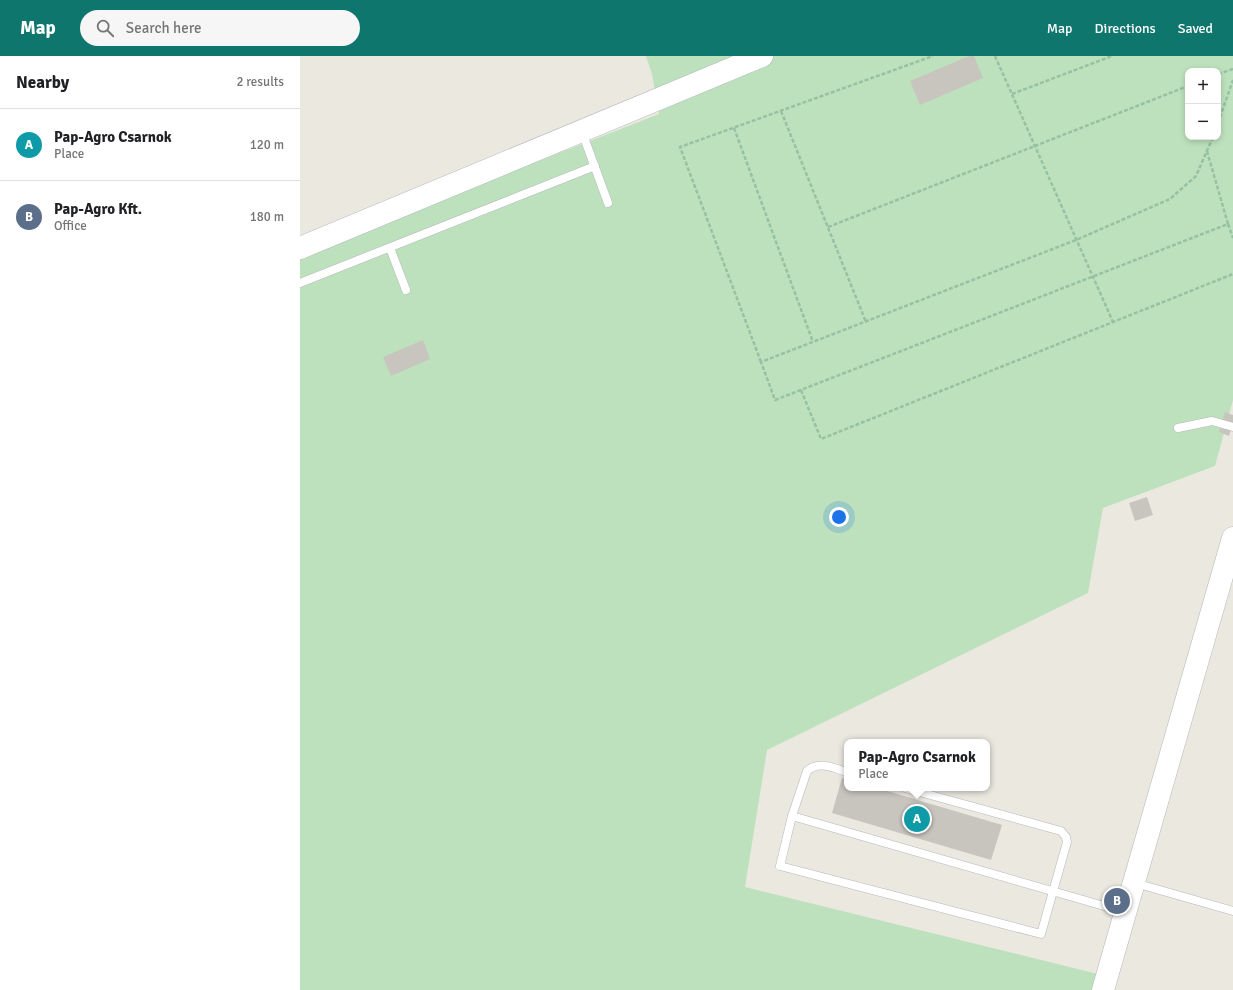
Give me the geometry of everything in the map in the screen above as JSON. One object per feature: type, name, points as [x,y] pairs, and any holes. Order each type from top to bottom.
[{"type":"main road","points":[[300,248],[762,56]]},
{"type":"main road","points":[[1103,990],[1233,538]]},
{"type":"lane","points":[[581,131],[608,204]]},
{"type":"lane","points":[[300,283],[595,166]]},
{"type":"lane","points":[[390,248],[406,290]]},
{"type":"lane","points":[[1178,428],[1212,421],[1233,427]]},
{"type":"lane","points":[[844,771],[820,764],[812,766],[806,771],[792,816],[780,866],[1042,934],[1067,842],[1066,837],[1061,831],[916,791]]},
{"type":"lane","points":[[792,816],[1126,912]]},
{"type":"lane","points":[[1134,883],[1233,911]]},
{"type":"path","points":[[933,56],[680,147],[775,400],[1228,224]]},
{"type":"path","points":[[995,56],[1113,322]]},
{"type":"path","points":[[1012,94],[1112,56]]},
{"type":"path","points":[[1221,73],[1233,69]]},
{"type":"path","points":[[1221,114],[1233,80]]},
{"type":"path","points":[[828,227],[1185,87]]},
{"type":"path","points":[[781,111],[866,322]]},
{"type":"path","points":[[734,128],[813,342]]},
{"type":"path","points":[[761,362],[1076,240],[1170,199],[1196,176],[1212,140]]},
{"type":"path","points":[[1207,151],[1233,238]]},
{"type":"path","points":[[801,390],[820,439],[1233,274]]},
{"type":"green space","points":[[646,56],[1233,56],[1233,400],[1215,466],[1103,508],[1088,593],[767,750],[745,887],[1110,977],[1107,990],[300,990],[300,254],[659,114],[652,74]]},
{"type":"building","points":[[969,56],[974,56],[983,78],[920,105],[910,81]]},
{"type":"building","points":[[423,340],[430,359],[391,376],[383,357]]},
{"type":"building","points":[[1225,412],[1233,415],[1233,423],[1229,436],[1219,432]]},
{"type":"building","points":[[1147,497],[1153,515],[1135,521],[1129,503]]},
{"type":"building","points":[[842,778],[844,778],[844,791],[887,791],[1002,825],[991,860],[832,813]]},
{"type":"place","name":"Pap-Agro Csarnok","points":[[917,819]]},
{"type":"place","name":"Pap-Agro Kft.","points":[[1117,901]]}]
